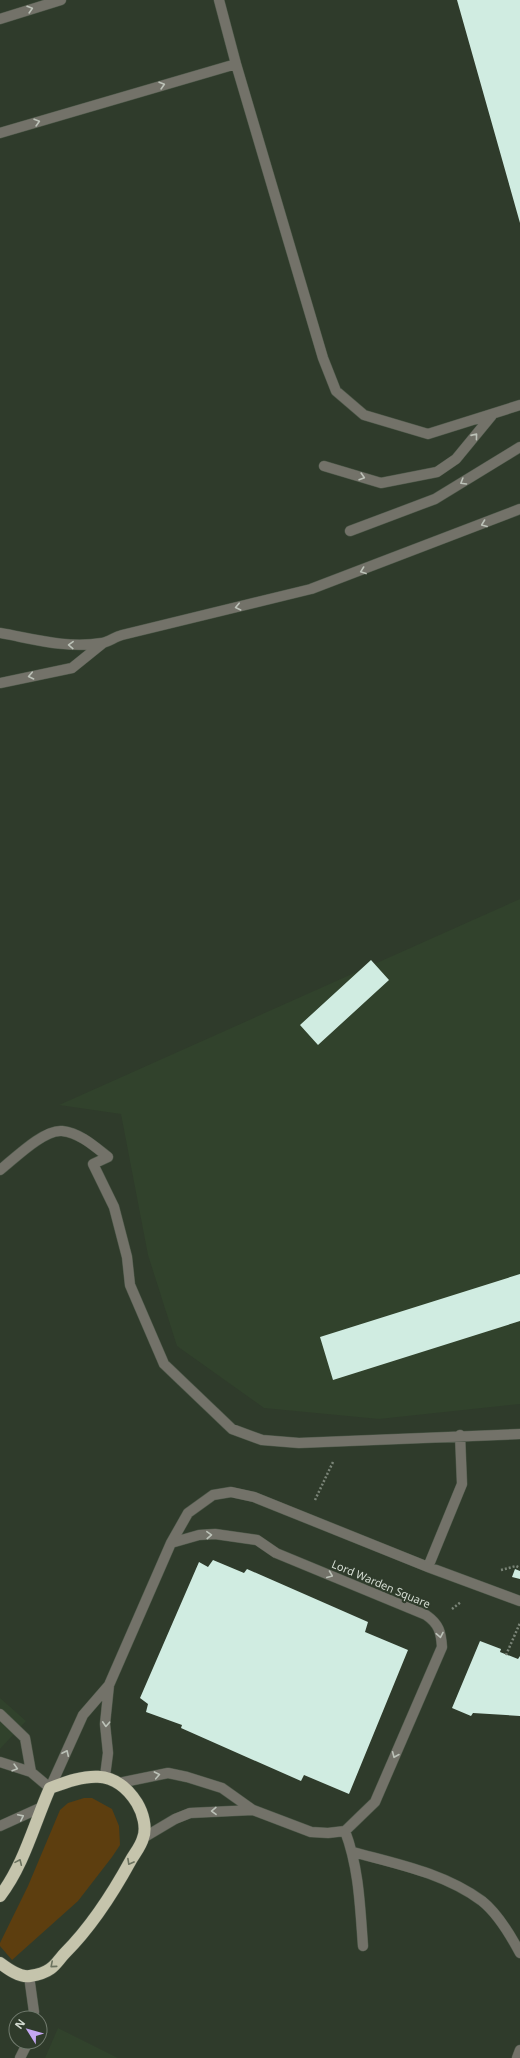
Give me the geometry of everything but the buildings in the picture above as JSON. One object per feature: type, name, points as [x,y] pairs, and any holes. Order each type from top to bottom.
[{"type":"highway","points":[[0,1896],[8,1885],[18,1866],[50,1788],[71,1780],[85,1777],[105,1776],[119,1783],[139,1806],[144,1826],[143,1838],[114,1890],[78,1940],[50,1969],[29,1976],[12,1972],[0,1964]]},
{"type":"street","points":[[0,19],[60,0]]},
{"type":"street","points":[[219,0],[236,64],[323,358],[336,391],[364,415],[428,434],[520,405]]},
{"type":"street","points":[[0,132],[236,64]]},
{"type":"street","points":[[324,466],[381,483],[437,472],[456,459],[493,413]]},
{"type":"street","points":[[350,531],[435,499],[520,447]]},
{"type":"street","points":[[0,683],[72,668],[103,643],[122,635],[311,589],[520,509]]},
{"type":"street","points":[[0,633],[50,643],[81,645],[103,643]]},
{"type":"street","points":[[0,1170],[42,1136],[61,1131],[84,1139],[108,1157],[93,1164],[114,1207],[127,1256],[130,1285],[164,1364],[232,1429],[262,1440],[300,1444],[460,1435],[520,1434]]},
{"type":"street","points":[[428,1567],[462,1484],[460,1435]]},
{"type":"street","points":[[0,1762],[31,1772],[50,1788],[83,1715],[109,1685],[171,1543],[188,1513],[213,1495],[231,1492],[254,1497],[428,1567],[520,1601]]},
{"type":"street","name":"Lord Warden Square","points":[[171,1543],[199,1535],[215,1534],[257,1540],[276,1553],[426,1615],[436,1622],[441,1632],[442,1647],[375,1802],[345,1831]]},
{"type":"street","points":[[105,1776],[108,1754],[105,1729],[109,1685]]},
{"type":"street","points":[[0,1714],[25,1738],[31,1772]]},
{"type":"street","points":[[119,1783],[168,1773],[222,1788],[253,1810],[311,1832],[328,1833],[345,1831],[353,1852],[358,1875],[364,1946]]},
{"type":"street","points":[[0,1826],[42,1807]]},
{"type":"street","points":[[143,1838],[175,1819],[190,1813],[253,1810]]},
{"type":"street","points":[[353,1852],[429,1872],[482,1902],[508,1931],[520,1953]]},
{"type":"street","points":[[29,1976],[34,2010]]},
{"type":"street","points":[[517,2058],[520,2050]]},
{"type":"path","points":[[307,1518],[334,1459]]},
{"type":"path","points":[[506,1654],[520,1623]]},
{"type":"shaded area","points":[[520,899],[520,1404],[379,1419],[264,1408],[177,1346],[148,1255],[121,1114],[59,1105]]},
{"type":"shaded area","points":[[0,1698],[26,1721],[0,1749]]},
{"type":"shaded area","points":[[84,1798],[92,1798],[112,1809],[119,1826],[120,1845],[78,1901],[12,1960],[0,1946],[0,1943],[28,1886],[60,1810],[68,1803]]},
{"type":"shaded area","points":[[58,2028],[118,2058],[45,2058]]}]
